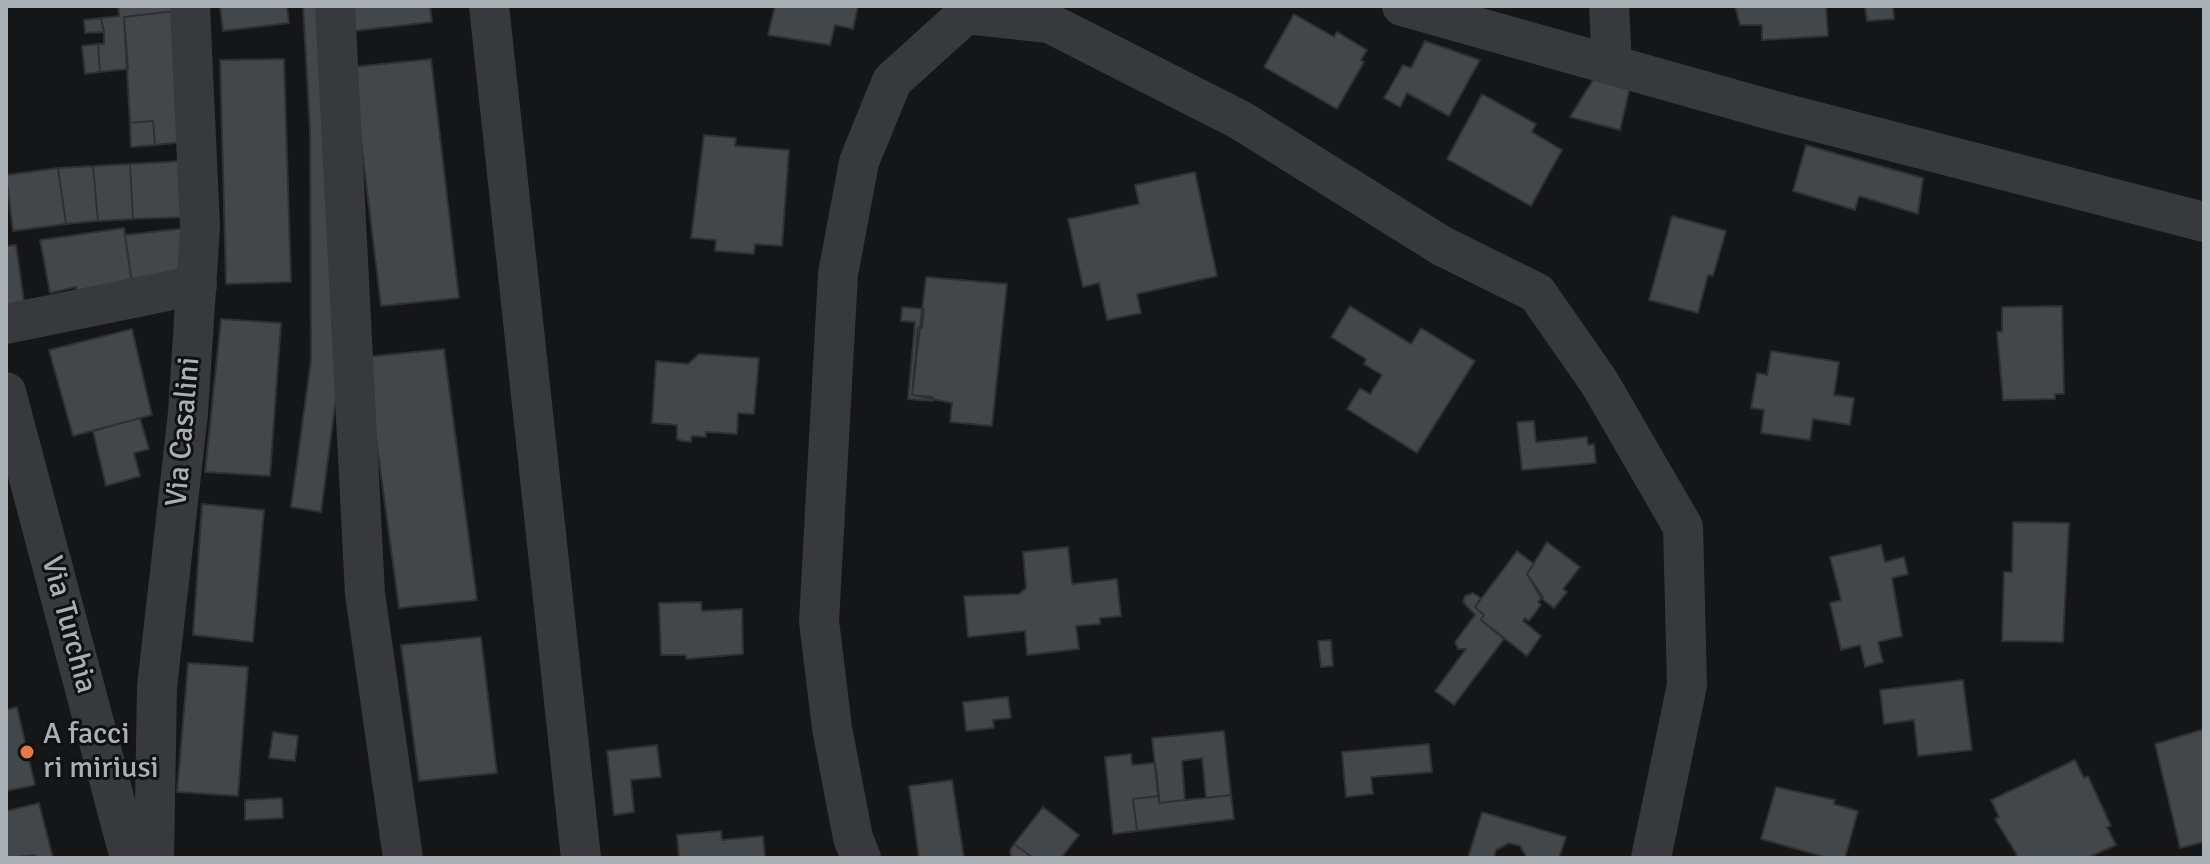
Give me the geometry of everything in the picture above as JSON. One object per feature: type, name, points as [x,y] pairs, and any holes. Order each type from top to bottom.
[{"type":"street","name":"Via Casalini","points":[[154,858],[157,687],[188,413],[200,227],[190,6]]},
{"type":"street","points":[[335,6],[365,594],[403,858]]},
{"type":"street","points":[[489,6],[509,221],[581,858]]},
{"type":"street","points":[[1402,6],[2204,222]]},
{"type":"street","points":[[1609,6],[1612,65]]},
{"type":"street","points":[[861,858],[853,838],[832,728],[819,621],[838,274],[859,162],[892,81],[966,14],[1049,23],[1240,120],[1442,246],[1537,293],[1599,382],[1683,527],[1687,685],[1651,858]]},
{"type":"street","points":[[6,324],[197,285]]},
{"type":"street","name":"Via Turchia","points":[[6,392],[130,858]]},
{"type":"building","points":[[118,6],[175,6],[175,11],[124,17],[128,69],[100,72],[98,44],[104,44],[101,18],[119,16]]},
{"type":"building","points":[[220,6],[287,6],[289,23],[223,31]]},
{"type":"building","points":[[303,6],[329,6],[341,360],[321,512],[291,507],[311,360],[310,130]]},
{"type":"building","points":[[351,6],[430,6],[432,22],[354,31]]},
{"type":"building","points":[[775,6],[858,6],[853,29],[835,25],[830,45],[768,35]]},
{"type":"building","points":[[1735,6],[1826,6],[1828,36],[1762,40],[1762,25],[1740,25]]},
{"type":"building","points":[[1865,6],[1893,6],[1894,19],[1867,21]]},
{"type":"building","points":[[175,11],[184,142],[155,145],[153,121],[130,123],[124,17]]},
{"type":"building","points":[[1294,14],[1334,37],[1337,32],[1367,50],[1361,60],[1364,62],[1337,109],[1264,67]]},
{"type":"building","points":[[101,18],[104,32],[85,33],[84,20]]},
{"type":"building","points":[[1425,41],[1480,60],[1449,116],[1407,93],[1400,107],[1384,98],[1403,65],[1411,68]]},
{"type":"building","points":[[98,44],[100,72],[85,74],[82,46]]},
{"type":"building","points":[[284,59],[291,282],[226,284],[220,60]]},
{"type":"building","points":[[431,59],[459,298],[381,306],[352,67]]},
{"type":"building","points":[[1596,75],[1630,87],[1620,130],[1570,117]]},
{"type":"building","points":[[1482,94],[1536,124],[1532,132],[1562,150],[1531,206],[1447,159]]},
{"type":"building","points":[[153,121],[155,145],[131,147],[130,123]]},
{"type":"building","points":[[704,135],[736,138],[735,146],[789,150],[782,246],[755,244],[754,254],[715,251],[716,240],[691,238]]},
{"type":"building","points":[[1806,145],[1923,178],[1918,214],[1859,196],[1855,210],[1793,191]]},
{"type":"building","points":[[184,161],[187,217],[133,219],[130,164]]},
{"type":"building","points":[[130,164],[133,219],[98,221],[93,166]]},
{"type":"building","points":[[93,166],[98,221],[66,224],[58,168]]},
{"type":"building","points":[[58,168],[66,224],[13,231],[6,175]]},
{"type":"building","points":[[1195,172],[1217,276],[1137,294],[1141,313],[1107,320],[1099,283],[1083,287],[1068,219],[1139,204],[1135,185]]},
{"type":"building","points":[[1672,216],[1726,231],[1713,276],[1708,275],[1698,313],[1649,300]]},
{"type":"building","points":[[124,228],[132,284],[79,297],[76,287],[50,293],[40,240]]},
{"type":"building","points":[[187,228],[189,272],[132,284],[125,235]]},
{"type":"building","points":[[16,245],[25,308],[6,312],[6,246]]},
{"type":"building","points":[[926,277],[1007,284],[992,426],[950,422],[952,403],[912,395]]},
{"type":"building","points":[[1350,306],[1411,344],[1421,328],[1475,361],[1417,453],[1347,409],[1360,388],[1370,394],[1382,375],[1364,364],[1366,359],[1331,337]]},
{"type":"building","points":[[2062,306],[2064,394],[2055,394],[2055,399],[2003,400],[1997,332],[2002,332],[2002,307]]},
{"type":"building","points":[[902,307],[924,309],[922,328],[918,327],[912,395],[933,397],[933,401],[908,399],[915,322],[901,321]]},
{"type":"building","points":[[221,319],[281,323],[270,476],[205,472]]},
{"type":"building","points":[[132,329],[152,415],[73,436],[49,350]]},
{"type":"building","points":[[444,349],[477,600],[399,608],[365,357]]},
{"type":"building","points":[[1771,351],[1839,362],[1834,395],[1854,398],[1850,425],[1813,419],[1810,440],[1761,433],[1764,410],[1751,408],[1757,373],[1767,375]]},
{"type":"building","points":[[699,354],[759,358],[754,414],[738,413],[737,434],[706,432],[706,437],[692,436],[691,442],[683,441],[677,439],[677,425],[652,423],[656,361],[688,364]]},
{"type":"building","points":[[140,418],[149,449],[134,453],[140,476],[106,486],[93,431]]},
{"type":"building","points":[[1534,421],[1536,442],[1587,437],[1588,445],[1594,444],[1596,463],[1522,470],[1517,422]]},
{"type":"building","points":[[202,504],[264,510],[253,642],[193,635]]},
{"type":"building","points":[[2013,522],[2069,523],[2063,642],[2002,641],[2004,572],[2012,572]]},
{"type":"building","points":[[1547,542],[1580,567],[1563,589],[1567,592],[1554,608],[1541,598],[1527,574]]},
{"type":"building","points":[[1881,545],[1885,562],[1904,557],[1908,574],[1892,578],[1902,636],[1878,642],[1883,662],[1865,667],[1860,645],[1841,650],[1830,603],[1841,600],[1830,557]]},
{"type":"building","points":[[1068,547],[1072,584],[1117,579],[1121,616],[1100,618],[1100,624],[1076,626],[1079,649],[1027,655],[1025,631],[968,637],[964,596],[1019,594],[1026,588],[1023,552]]},
{"type":"building","points":[[1517,551],[1534,564],[1527,574],[1543,597],[1529,621],[1525,618],[1523,621],[1541,636],[1527,656],[1481,620],[1484,615],[1475,607]]},
{"type":"building","points":[[1473,593],[1481,598],[1475,607],[1484,615],[1481,620],[1504,639],[1454,705],[1435,691],[1466,649],[1458,649],[1455,642],[1475,615],[1463,602],[1465,596]]},
{"type":"building","points":[[701,602],[702,611],[742,609],[743,654],[686,659],[686,655],[661,655],[659,603]]},
{"type":"building","points":[[481,637],[497,773],[419,781],[401,645]]},
{"type":"building","points":[[1331,640],[1333,666],[1321,667],[1318,641]]},
{"type":"building","points":[[188,663],[248,667],[238,796],[177,792]]},
{"type":"building","points":[[1963,680],[1972,750],[1918,756],[1914,720],[1884,724],[1880,690]]},
{"type":"building","points":[[1008,697],[1011,718],[993,720],[994,728],[966,731],[963,702]]},
{"type":"building","points":[[17,707],[35,785],[6,791],[6,710]]},
{"type":"building","points":[[2204,729],[2204,842],[2180,848],[2155,744]]},
{"type":"building","points":[[1224,731],[1231,795],[1206,798],[1202,758],[1182,761],[1185,800],[1159,803],[1152,738]]},
{"type":"building","points":[[273,732],[298,736],[295,761],[269,758]]},
{"type":"building","points":[[1429,744],[1432,772],[1371,777],[1373,794],[1346,797],[1342,752]]},
{"type":"building","points":[[657,745],[661,777],[631,780],[634,812],[614,815],[607,751]]},
{"type":"building","points":[[1131,754],[1132,765],[1155,763],[1159,796],[1133,799],[1137,831],[1113,834],[1105,757]]},
{"type":"building","points":[[2075,760],[2084,778],[2088,776],[2111,826],[2107,827],[2116,845],[2087,858],[2013,858],[2017,855],[1995,819],[1999,817],[1991,800]]},
{"type":"building","points":[[952,780],[964,858],[919,858],[909,786]]},
{"type":"building","points":[[1776,787],[1835,800],[1834,804],[1858,811],[1845,858],[1828,858],[1761,839]]},
{"type":"building","points":[[1231,795],[1234,819],[1137,831],[1133,799],[1159,796],[1159,803]]},
{"type":"building","points":[[282,798],[283,818],[245,820],[245,800]]},
{"type":"building","points":[[39,803],[53,858],[36,858],[35,855],[6,858],[6,811]]},
{"type":"building","points":[[1043,807],[1079,835],[1061,858],[1033,858],[1014,844]]},
{"type":"building","points":[[1482,812],[1566,837],[1559,858],[1527,858],[1520,846],[1509,843],[1496,850],[1494,858],[1468,858]]},
{"type":"building","points":[[721,831],[722,840],[763,836],[765,858],[679,858],[677,835]]},
{"type":"building","points":[[1014,844],[1033,858],[1011,858],[1010,850]]},
{"type":"place","name":"A facci ri miriusi","points":[[27,752]]}]
